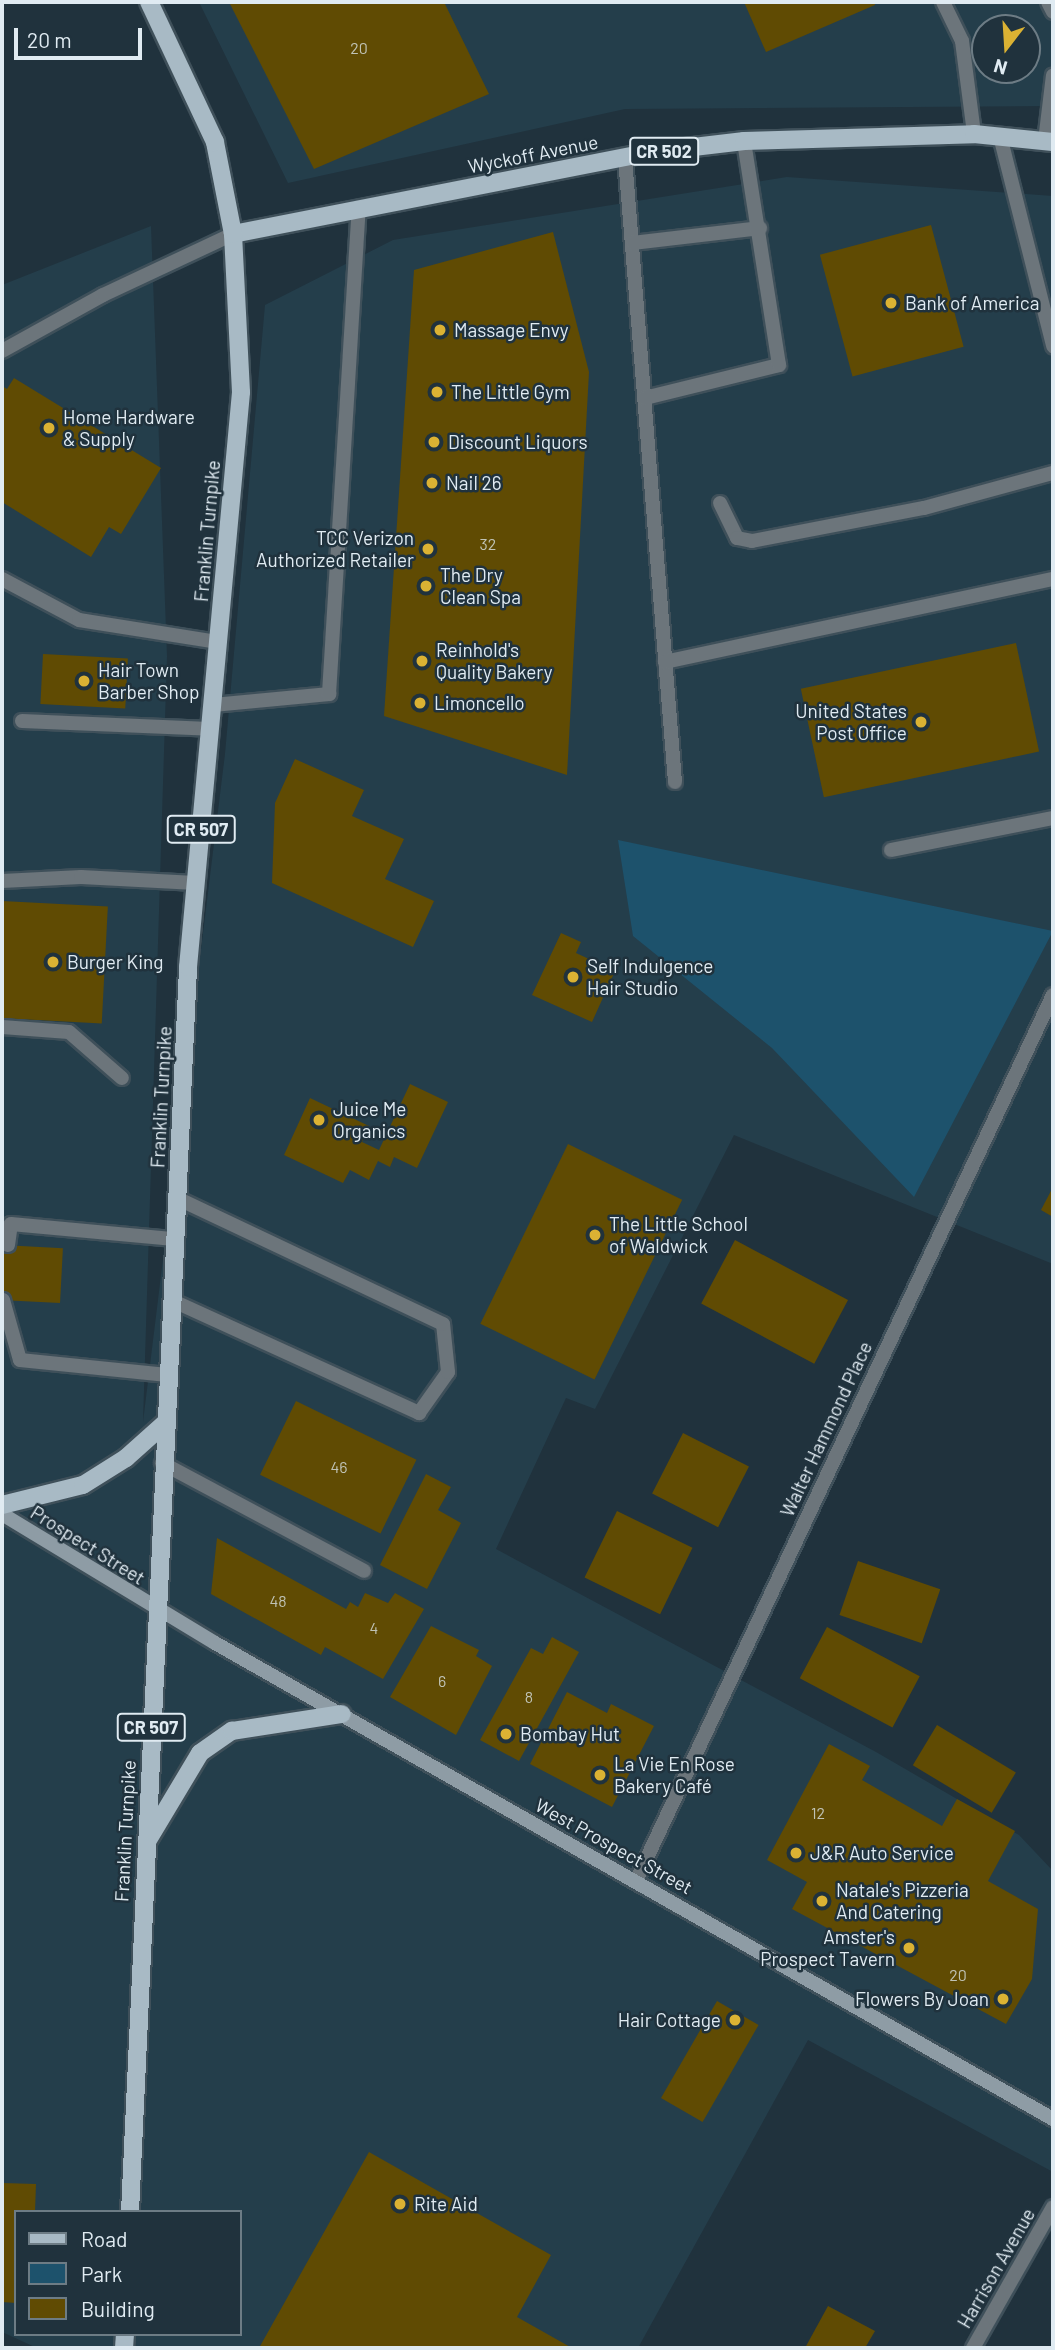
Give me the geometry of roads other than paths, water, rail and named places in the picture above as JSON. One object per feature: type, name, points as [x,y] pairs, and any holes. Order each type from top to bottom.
[{"type":"main road","name":"Franklin Turnpike","points":[[130,2210],[155,1608],[176,1198],[196,883],[242,392],[233,234],[215,142],[149,2]]},
{"type":"main road","name":"Wyckoff Avenue","points":[[233,234],[625,158],[744,141],[974,134],[1049,141]]},
{"type":"main road","points":[[2,1505],[83,1485],[126,1458],[164,1424]]},
{"type":"main road","points":[[145,1846],[200,1753],[232,1731],[342,1714]]},
{"type":"street","points":[[943,2],[962,41],[974,134]]},
{"type":"street","points":[[1048,2],[1053,12]]},
{"type":"street","points":[[1049,141],[1053,75]]},
{"type":"street","points":[[1000,136],[1053,342]]},
{"type":"street","points":[[645,398],[779,365],[760,228],[744,141]]},
{"type":"street","points":[[625,158],[674,782]]},
{"type":"street","points":[[212,705],[329,694],[359,208]]},
{"type":"street","points":[[633,243],[760,228]]},
{"type":"street","points":[[2,351],[103,295],[233,234]]},
{"type":"street","points":[[720,503],[737,538],[752,541],[924,508],[1053,473]]},
{"type":"street","points":[[2,579],[79,620],[218,642]]},
{"type":"street","points":[[665,662],[1053,579]]},
{"type":"street","points":[[22,721],[210,729]]},
{"type":"street","points":[[891,850],[1053,818]]},
{"type":"street","points":[[2,881],[81,877],[196,883]]},
{"type":"street","name":"Walter Hammond Place","points":[[636,1881],[1053,995]]},
{"type":"street","points":[[2,1027],[69,1032],[122,1078]]},
{"type":"street","points":[[171,1300],[419,1413],[448,1372],[443,1324],[176,1198]]},
{"type":"street","points":[[8,1245],[11,1224],[174,1239]]},
{"type":"street","points":[[3,1300],[6,1326],[20,1360],[167,1375]]},
{"type":"street","points":[[162,1463],[364,1571]]},
{"type":"street","name":"Prospect Street","points":[[2,1514],[155,1608]]},
{"type":"street","name":"West Prospect Street","points":[[155,1608],[1053,2119]]},
{"type":"street","name":"Harrison Avenue","points":[[973,2348],[1053,2207]]},
{"type":"place","name":"Bank of America","points":[[891,303]]},
{"type":"place","name":"Massage Envy","points":[[440,330]]},
{"type":"place","name":"The Little Gym","points":[[437,392]]},
{"type":"place","name":"Home Hardware & Supply","points":[[49,428]]},
{"type":"place","name":"Discount Liquors","points":[[434,442]]},
{"type":"place","name":"Nail 26","points":[[432,483]]},
{"type":"place","name":"TCC Verizon Authorized Retailer","points":[[428,549]]},
{"type":"place","name":"The Dry Clean Spa","points":[[426,586]]},
{"type":"place","name":"Reinhold's Quality Bakery","points":[[422,661]]},
{"type":"place","name":"Hair Town Barber Shop","points":[[84,681]]},
{"type":"place","name":"Limoncello","points":[[420,703]]},
{"type":"place","name":"United States Post Office","points":[[921,722]]},
{"type":"place","name":"Burger King","points":[[53,962]]},
{"type":"place","name":"Self Indulgence Hair Studio","points":[[573,977]]},
{"type":"place","name":"Juice Me Organics","points":[[319,1120]]},
{"type":"place","name":"The Little School of Waldwick","points":[[595,1235]]},
{"type":"place","name":"Bombay Hut","points":[[506,1734]]},
{"type":"place","name":"La Vie En Rose Bakery Café","points":[[600,1775]]},
{"type":"place","name":"J&R Auto Service","points":[[796,1853]]},
{"type":"place","name":"Natale's Pizzeria And Catering","points":[[822,1901]]},
{"type":"place","name":"Amster's Prospect Tavern","points":[[909,1948]]},
{"type":"place","name":"Flowers By Joan","points":[[1003,1999]]},
{"type":"place","name":"Hair Cottage","points":[[735,2020]]},
{"type":"place","name":"Rite Aid","points":[[400,2204]]}]
